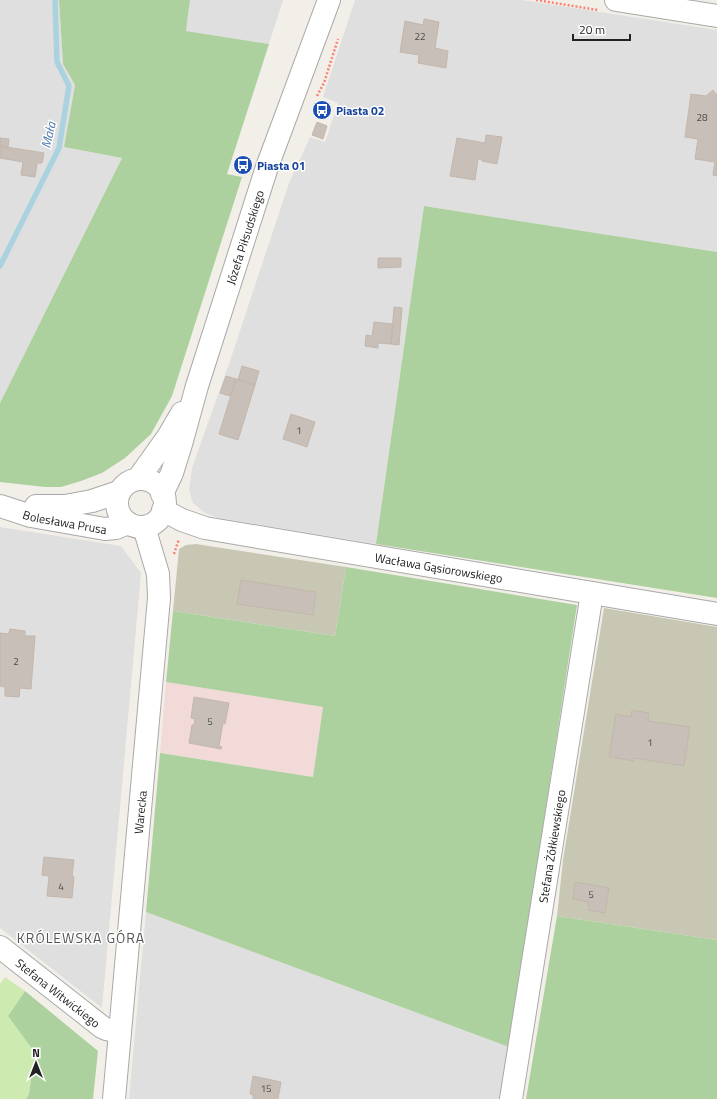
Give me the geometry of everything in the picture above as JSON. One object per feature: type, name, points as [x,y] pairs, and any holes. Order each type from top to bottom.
[{"type":"street","name":"Józefa Piłsudskiego","points":[[163,502],[197,386],[267,168],[329,0]]},
{"type":"street","points":[[616,0],[717,16]]},
{"type":"street","name":"Józefa Piłsudskiego","points":[[138,479],[168,437],[197,386]]},
{"type":"street","points":[[138,479],[147,480],[155,484],[161,490],[163,502],[157,520],[151,524],[136,525],[122,518],[118,510],[117,502],[119,492],[130,482],[138,479]]},
{"type":"street","name":"Bolesława Prusa","points":[[1,506],[65,506],[92,501],[119,492]]},
{"type":"street","name":"Wacława Gąsiorowskiego","points":[[163,502],[182,520],[205,528],[717,614]]},
{"type":"street","name":"Bolesława Prusa","points":[[1,506],[31,516],[105,529],[136,525]]},
{"type":"street","name":"Warecka","points":[[114,1099],[160,598],[158,574],[136,525]]},
{"type":"street","name":"Stefana Żółkiewskiego","points":[[511,1099],[592,593]]},
{"type":"street","name":"Stefana Witwickiego","points":[[0,948],[106,1030],[120,1032]]},
{"type":"shaded area","points":[[0,0],[59,0],[63,64],[75,85],[64,147],[122,158],[0,403]]},
{"type":"shaded area","points":[[190,0],[283,0],[269,44],[186,31]]},
{"type":"shaded area","points":[[355,0],[522,0],[717,30],[717,252],[424,206],[376,544],[219,518],[205,513],[193,503],[189,490],[192,468],[230,361],[289,183],[310,137],[325,142],[338,103],[323,97]]},
{"type":"shaded area","points":[[0,527],[121,546],[141,573],[102,1008],[0,928]]},
{"type":"shaded area","points":[[196,544],[346,567],[335,636],[173,611],[179,549],[186,545]]},
{"type":"shaded area","points":[[604,608],[717,627],[717,940],[557,916],[563,860]]},
{"type":"shaded area","points":[[166,682],[323,707],[313,777],[160,753]]},
{"type":"shaded area","points":[[146,912],[509,1047],[500,1099],[129,1099]]},
{"type":"green space","points":[[59,0],[190,0],[186,31],[269,44],[227,174],[242,177],[172,396],[151,434],[125,458],[102,473],[81,481],[61,487],[45,487],[0,482],[0,403],[122,158],[64,147],[75,85],[63,64]]},
{"type":"green space","points":[[424,206],[717,252],[717,598],[376,544]]},
{"type":"green space","points":[[346,567],[577,605],[509,1047],[146,912],[160,753],[313,777],[323,707],[166,682],[173,611],[335,636]]},
{"type":"green space","points":[[557,916],[717,940],[717,1099],[526,1099]]},
{"type":"green space","points":[[5,977],[25,991],[8,1016],[35,1053],[29,1094],[26,1099],[0,1099],[0,984]]},
{"type":"green space","points":[[25,991],[98,1051],[93,1099],[26,1099],[29,1094],[35,1053],[8,1016]]},
{"type":"building","points":[[424,19],[439,22],[435,48],[448,51],[446,68],[418,63],[419,55],[400,52],[405,21],[423,25]]},
{"type":"building","points":[[713,90],[717,95],[717,176],[713,175],[715,162],[695,159],[698,139],[685,137],[691,94],[706,96]]},
{"type":"building","points":[[317,122],[327,126],[323,139],[312,135]]},
{"type":"building","points":[[486,135],[502,137],[497,164],[478,159],[475,180],[450,176],[457,138],[485,143]]},
{"type":"building","points":[[0,138],[9,139],[8,148],[0,146]]},
{"type":"building","points":[[0,146],[44,153],[42,163],[37,163],[35,177],[21,175],[23,162],[0,158]]},
{"type":"building","points":[[378,258],[401,258],[401,267],[378,268]]},
{"type":"building","points":[[394,307],[402,308],[399,345],[391,344]]},
{"type":"building","points":[[374,322],[393,324],[391,344],[378,343],[378,348],[365,346],[366,335],[372,336]]},
{"type":"building","points":[[242,366],[259,371],[255,385],[238,380]]},
{"type":"building","points":[[226,376],[236,379],[230,396],[220,393]]},
{"type":"building","points":[[236,379],[255,385],[238,440],[219,434]]},
{"type":"building","points":[[291,414],[315,422],[307,447],[283,439]]},
{"type":"building","points":[[241,580],[316,592],[313,615],[237,604]]},
{"type":"building","points":[[10,629],[25,631],[25,636],[35,636],[31,689],[20,688],[19,697],[5,696],[5,687],[0,686],[0,633],[9,634]]},
{"type":"building","points":[[194,697],[229,703],[225,724],[223,723],[219,746],[222,747],[221,749],[189,743],[192,725],[194,725],[195,719],[191,718]]},
{"type":"building","points":[[632,710],[649,713],[648,721],[690,727],[684,766],[634,758],[634,761],[609,757],[616,714],[631,717]]},
{"type":"building","points":[[44,857],[74,860],[72,898],[47,896],[49,876],[42,875]]},
{"type":"building","points":[[575,882],[609,888],[605,913],[588,910],[589,902],[573,899]]},
{"type":"building","points":[[253,1076],[281,1082],[278,1099],[253,1099],[253,1095],[250,1094]]},
{"type":"waterway","name":"Mała","points":[[0,266],[59,148],[69,86],[57,62],[55,0]]},
{"type":"place","name":"Piasta 02","points":[[322,110]]},
{"type":"place","name":"Piasta 01","points":[[243,165]]},
{"type":"district","name":"KRÓLEWSKA GÓRA","points":[[81,937]]}]
